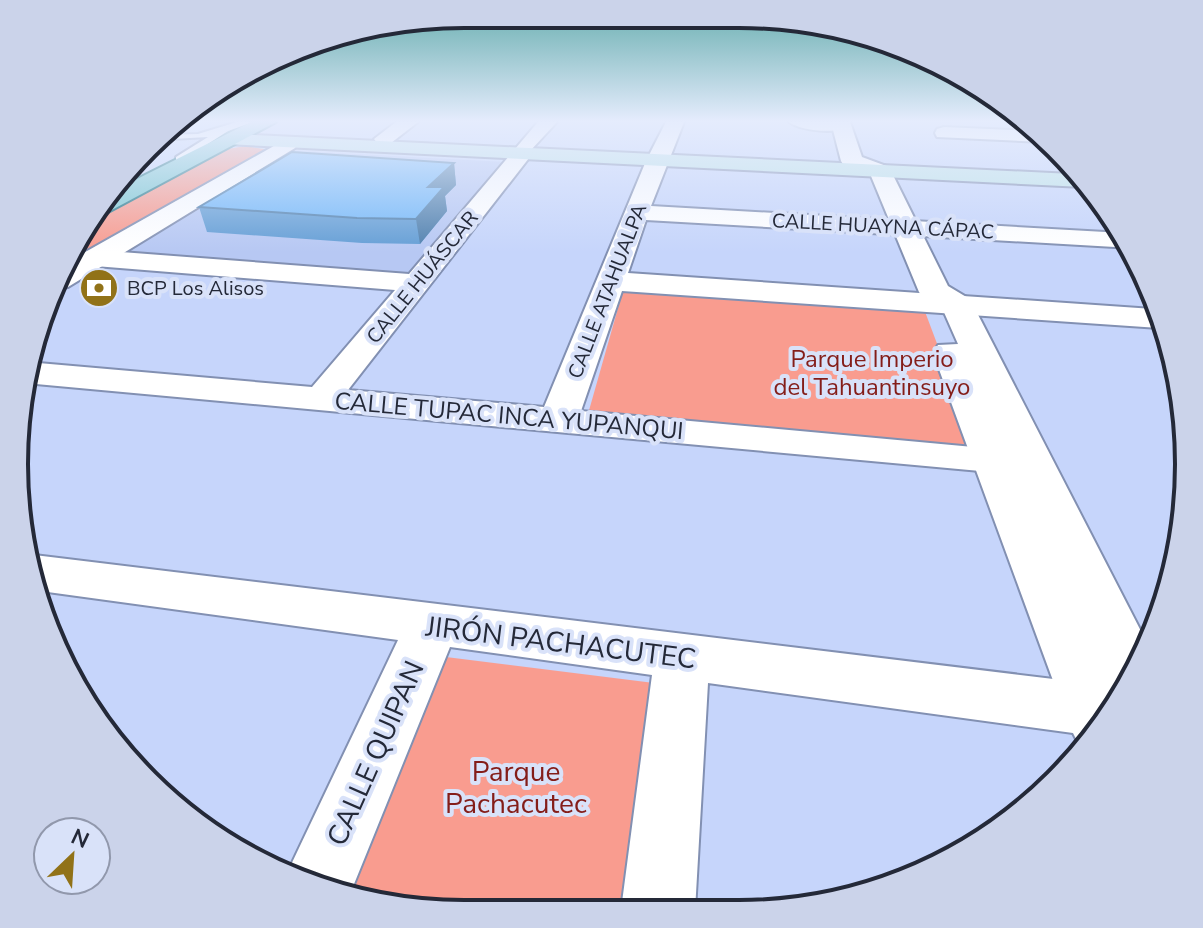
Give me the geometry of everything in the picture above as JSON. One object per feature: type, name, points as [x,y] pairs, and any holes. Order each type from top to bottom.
[{"type":"main road","points":[[122,195],[175,165]]},
{"type":"main road","points":[[834,165],[1070,180]]},
{"type":"main road","points":[[834,165],[1062,172]]},
{"type":"street","points":[[73,271],[252,165]]},
{"type":"street","name":"CALLE HUÁSCAR","points":[[322,399],[512,165]]},
{"type":"street","name":"CALLE ATAHUALPA","points":[[558,420],[655,165]]},
{"type":"street","points":[[866,167],[906,228],[935,292],[1127,662]]},
{"type":"street","name":"CALLE HUAYNA CÁPAC","points":[[637,212],[1113,240]]},
{"type":"street","points":[[95,258],[418,283]]},
{"type":"street","points":[[611,281],[1150,319]]},
{"type":"street","points":[[943,304],[991,459],[1096,714]]},
{"type":"street","name":"CALLE TUPAC INCA YUPANQUI","points":[[37,374],[991,459]]},
{"type":"street","name":"JIRÓN PACHACUTEC","points":[[42,573],[682,657],[1094,717]]},
{"type":"street","name":"CALLE QUIPAN","points":[[322,876],[432,625]]},
{"type":"street","points":[[659,900],[682,657]]},
{"type":"lane","points":[[131,183],[168,165]]},
{"type":"shaded area","points":[[261,165],[503,165],[411,277],[109,255]]},
{"type":"green space","points":[[196,165],[244,165],[78,262],[111,209]]},
{"type":"green space","name":"Parque Imperio del Tahuantinsuyo","points":[[624,287],[924,309],[977,450],[588,414]]},
{"type":"green space","name":"Parque Pachacutec","points":[[438,656],[654,683],[626,900],[435,899],[379,892],[344,883]]},
{"type":"building","points":[[269,165],[452,165],[428,187],[444,187],[416,219],[199,207]]},
{"type":"place","name":"BCP Los Alisos","points":[[99,288]]}]
